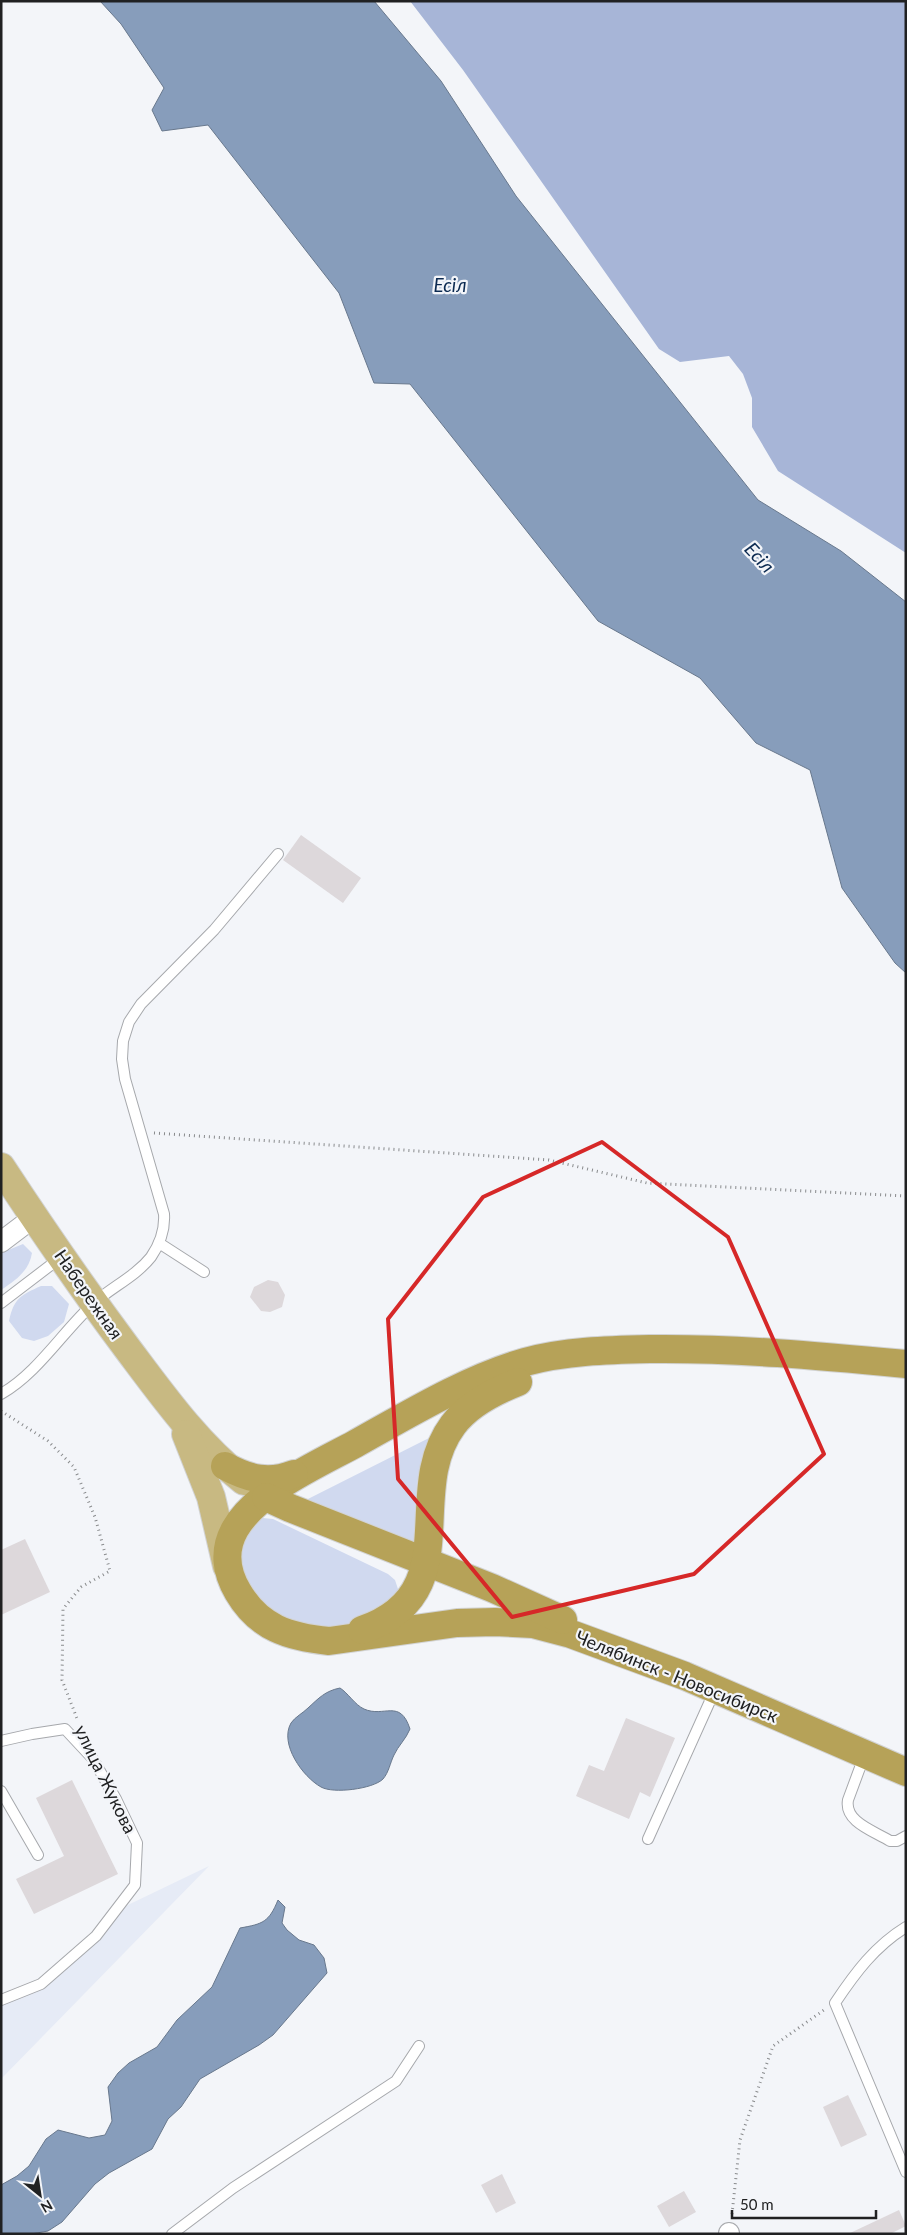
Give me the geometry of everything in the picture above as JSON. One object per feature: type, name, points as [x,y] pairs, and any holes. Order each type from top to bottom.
[{"type":"highway","name":"Челябинск - Новосибирск","points":[[906,1364],[816,1356],[690,1349],[600,1350],[558,1355],[523,1363],[483,1378],[414,1412],[319,1464],[266,1497],[242,1519],[233,1532],[227,1550],[227,1566],[233,1584],[254,1614],[269,1625],[296,1636],[329,1640],[356,1638],[457,1623],[533,1624],[571,1634],[685,1676],[906,1772]]},
{"type":"highway","points":[[329,1640],[372,1626],[398,1611],[416,1590],[427,1562],[434,1468],[448,1432],[470,1408],[489,1396],[520,1381],[561,1372],[603,1367],[688,1366],[906,1372]]},
{"type":"highway","points":[[226,1466],[244,1476],[270,1481],[284,1478],[319,1464]]},
{"type":"highway","points":[[266,1497],[492,1588],[685,1676]]},
{"type":"highway","points":[[370,1540],[391,1554],[402,1570],[406,1591],[398,1611]]},
{"type":"main road","name":"Набережная","points":[[1,1167],[94,1303],[180,1419],[226,1466],[266,1497]]},
{"type":"main road","name":"Набережная","points":[[180,1419],[211,1497],[227,1566]]},
{"type":"street","points":[[1,1242],[34,1216]]},
{"type":"lane","points":[[1,1394],[18,1383],[94,1303],[144,1264],[159,1243],[165,1223],[164,1214],[125,1079],[122,1059],[123,1041],[129,1022],[142,1004],[214,930],[278,854]]},
{"type":"lane","points":[[159,1243],[204,1272]]},
{"type":"lane","points":[[1,1303],[63,1256]]},
{"type":"lane","points":[[648,1839],[715,1689]]},
{"type":"lane","name":"улица Жукова","points":[[1,1741],[65,1729],[93,1759],[116,1799],[137,1843],[135,1886],[96,1936],[41,1984],[1,2000]]},
{"type":"lane","points":[[865,1754],[848,1800],[849,1814],[854,1820],[890,1840],[897,1841],[906,1836]]},
{"type":"lane","points":[[1,1791],[38,1855]]},
{"type":"lane","points":[[906,1927],[889,1937],[856,1972],[835,2003],[906,2172]]},
{"type":"lane","points":[[172,2234],[233,2188],[396,2081],[419,2046]]},
{"type":"path","points":[[141,1132],[549,1160],[647,1183],[906,1196]]},
{"type":"path","name":"улица Жукова","points":[[1,1411],[48,1441],[74,1466],[95,1517],[110,1571],[81,1587],[63,1609],[62,1680],[79,1724]]},
{"type":"path","points":[[730,2233],[740,2140],[774,2046],[835,2003]]},
{"type":"highlighted area","points":[[602,1142],[728,1237],[824,1454],[694,1574],[512,1617],[398,1479],[388,1319],[483,1197]]},
{"type":"shaded area","points":[[410,1],[906,1],[906,553],[778,471],[752,427],[752,398],[743,374],[729,356],[680,362],[659,349],[463,70]]},
{"type":"shaded area","points":[[23,1244],[32,1253],[28,1265],[17,1279],[1,1290],[1,1253]]},
{"type":"shaded area","points":[[41,1286],[52,1286],[69,1304],[64,1322],[48,1336],[34,1341],[22,1338],[9,1321],[13,1307],[19,1298]]},
{"type":"shaded area","points":[[433,1436],[417,1482],[415,1553],[296,1505]]},
{"type":"shaded area","points":[[263,1518],[273,1519],[388,1574],[395,1580],[400,1595],[373,1617],[355,1624],[324,1627],[308,1625],[278,1613],[265,1604],[254,1592],[245,1579],[239,1563],[242,1533],[255,1520]]},
{"type":"shaded area","points":[[209,1866],[1,2079],[1,2001],[60,1970],[107,1915]]},
{"type":"water","name":"Есіл","points":[[100,1],[374,1],[441,81],[516,196],[758,500],[841,551],[906,602],[906,973],[895,963],[842,888],[810,770],[756,743],[700,678],[598,621],[410,384],[374,383],[339,293],[208,125],[162,131],[152,110],[164,88],[121,24]]},
{"type":"water","points":[[340,1688],[364,1709],[378,1712],[396,1711],[406,1720],[410,1729],[383,1779],[378,1783],[362,1788],[334,1790],[321,1787],[300,1768],[290,1750],[288,1731],[291,1723],[326,1693]]},
{"type":"water","points":[[278,1900],[285,1907],[282,1923],[299,1940],[314,1945],[324,1958],[327,1973],[273,2035],[200,2079],[181,2107],[168,2119],[152,2149],[109,2173],[95,2184],[62,2222],[48,2231],[31,2234],[1,2234],[1,2185],[17,2176],[29,2166],[46,2139],[58,2130],[89,2138],[105,2135],[112,2121],[108,2087],[118,2073],[129,2063],[157,2047],[177,2020],[212,1987],[240,1928],[264,1921],[272,1913]]},
{"type":"building","points":[[301,835],[361,878],[343,903],[283,860]]},
{"type":"building","points":[[268,1280],[278,1282],[285,1295],[282,1307],[270,1312],[261,1311],[250,1297],[254,1287]]},
{"type":"building","points":[[25,1539],[50,1592],[1,1615],[1,1550]]},
{"type":"building","points":[[626,1718],[675,1738],[650,1797],[640,1792],[629,1819],[576,1796],[589,1765],[604,1771]]},
{"type":"building","points":[[72,1780],[118,1874],[34,1914],[16,1879],[64,1856],[36,1798]]},
{"type":"building","points":[[848,2095],[867,2135],[841,2147],[823,2107]]},
{"type":"building","points":[[502,2174],[516,2203],[496,2213],[481,2185]]},
{"type":"building","points":[[684,2191],[696,2212],[669,2227],[657,2206]]},
{"type":"building","points":[[899,2210],[906,2226],[890,2234],[848,2234]]}]
